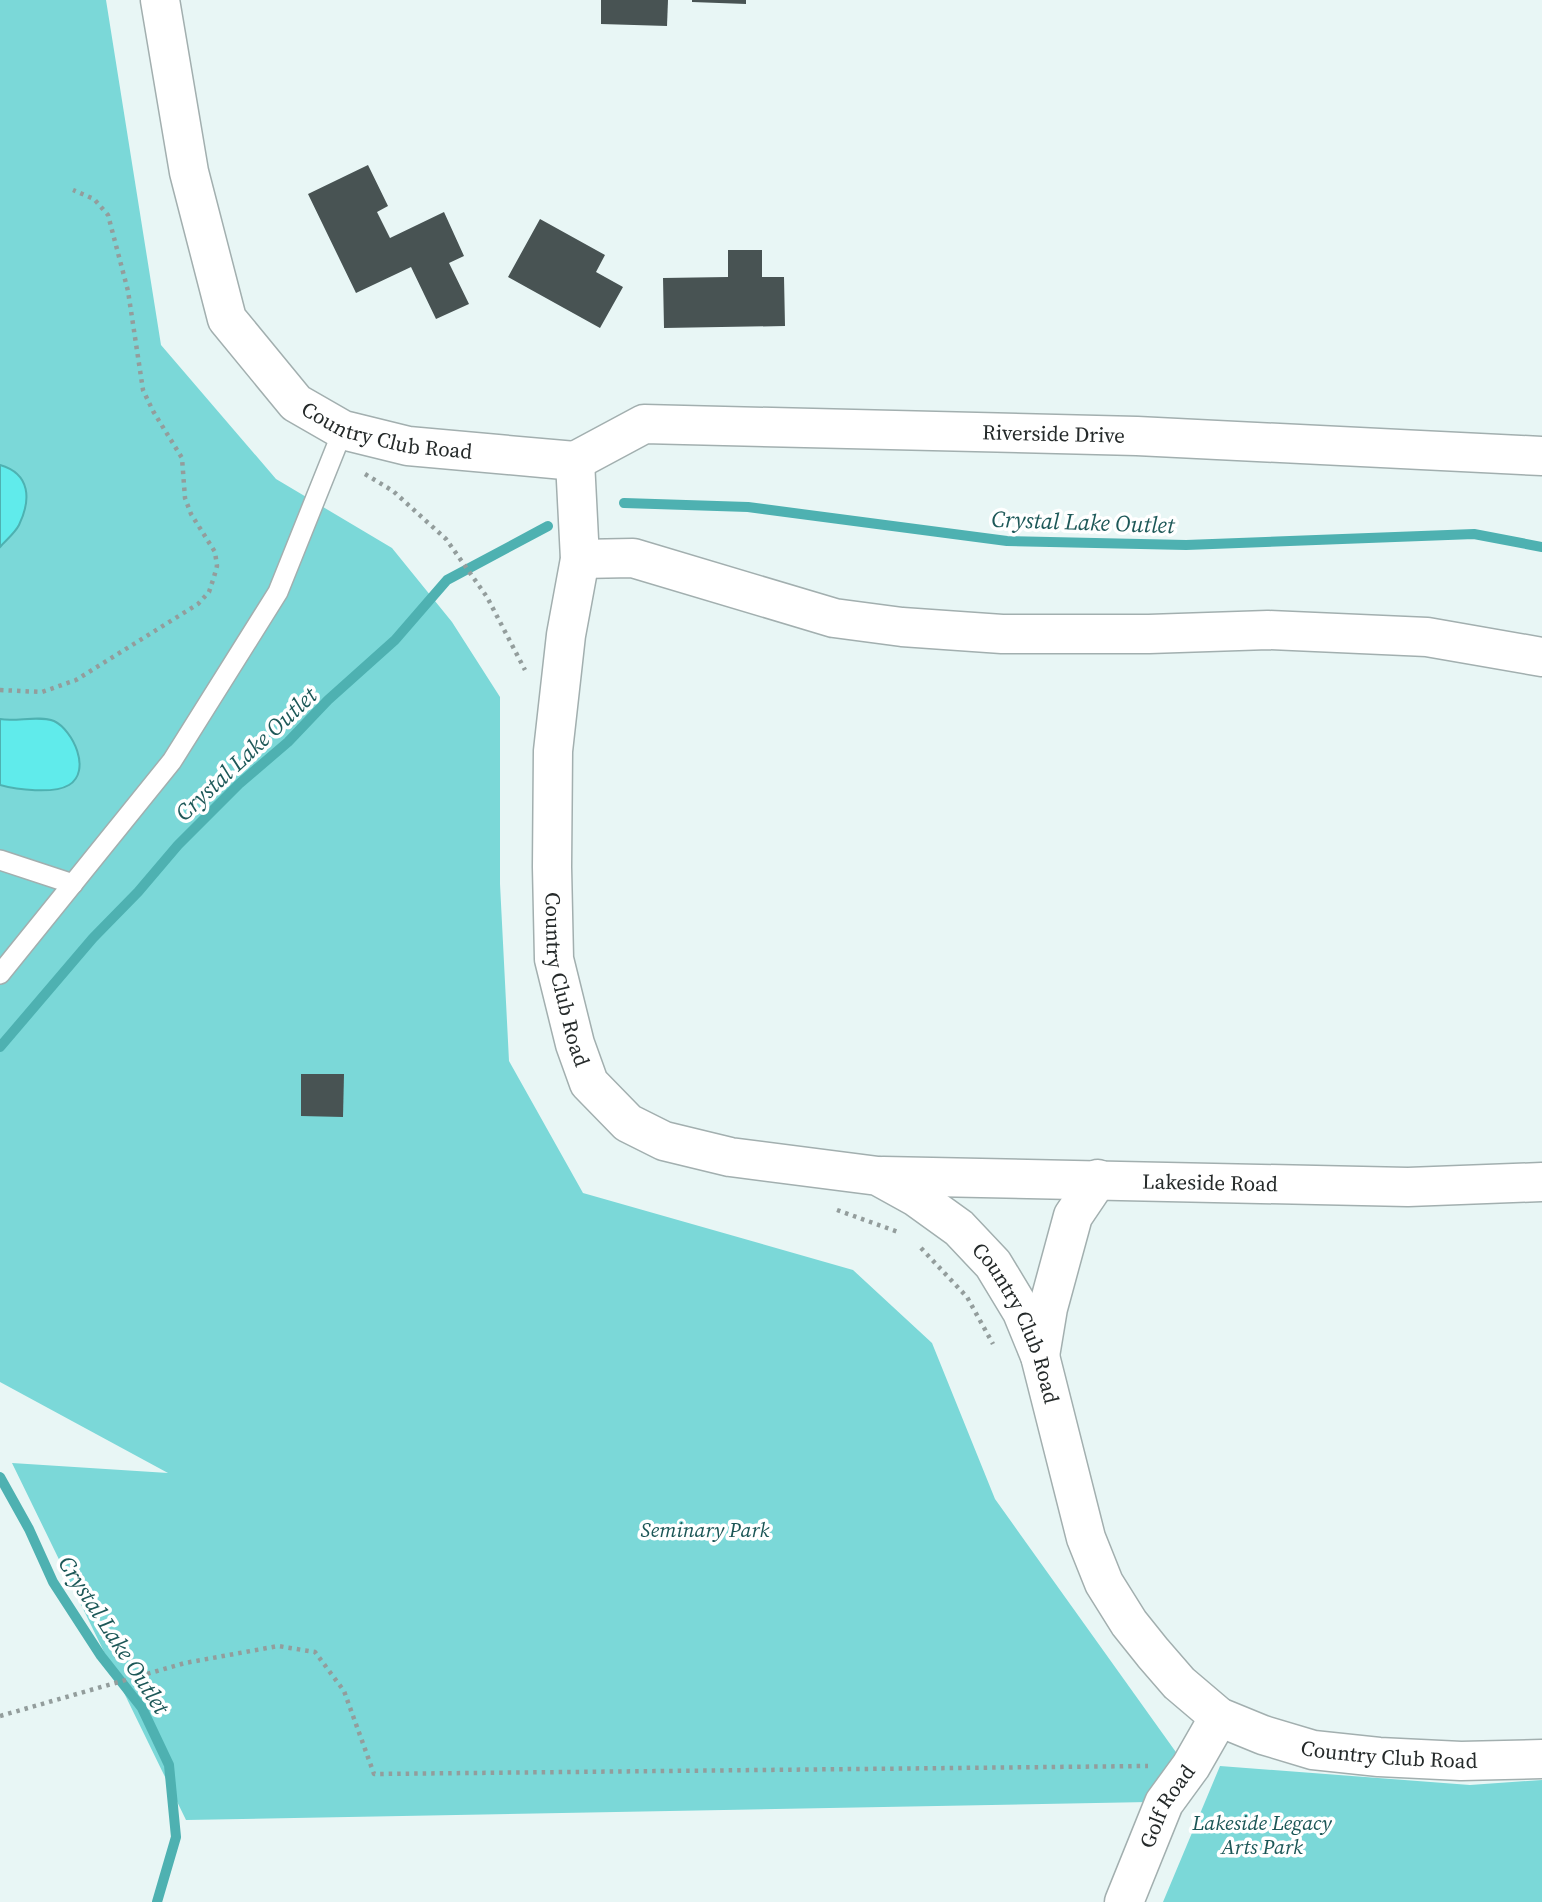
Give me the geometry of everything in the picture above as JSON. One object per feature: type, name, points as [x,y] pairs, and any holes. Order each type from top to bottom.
[{"type":"street","name":"Country Club Road","points":[[160,0],[189,172],[227,318],[296,403],[343,430],[408,446],[575,461],[580,559],[566,635],[554,751],[554,959],[575,1044],[589,1083],[628,1123],[664,1141],[730,1157],[878,1176],[916,1197],[959,1228],[993,1264],[1022,1312],[1040,1356],[1086,1538],[1104,1583],[1129,1623],[1179,1683],[1219,1717],[1263,1735],[1312,1750],[1461,1761],[1542,1759]]},
{"type":"street","name":"Riverside Drive","points":[[575,461],[644,424],[1137,436],[1542,456]]},
{"type":"street","points":[[580,559],[633,558],[834,618],[902,627],[991,634],[1149,634],[1268,630],[1427,637],[1542,657]]},
{"type":"street","name":"Lakeside Road","points":[[878,1176],[1408,1187],[1542,1182]]},
{"type":"street","points":[[1040,1356],[1048,1308],[1073,1216],[1098,1179]]},
{"type":"street","name":"Golf Road","points":[[1124,1902],[1164,1803],[1191,1766],[1219,1717]]},
{"type":"lane","points":[[4,964],[73,884],[172,761],[278,592],[343,430]]},
{"type":"lane","points":[[0,860],[73,884]]},
{"type":"path","points":[[0,690],[42,692],[76,680],[198,604],[209,592],[217,566],[215,552],[191,514],[186,498],[182,457],[143,390],[128,291],[108,215],[94,199],[73,190]]},
{"type":"path","points":[[454,551],[480,588]]},
{"type":"path","points":[[0,1716],[185,1663],[278,1646],[315,1652],[345,1691],[374,1774],[1191,1766]]},
{"type":"green space","name":"Seminary Park","points":[[0,0],[106,0],[161,345],[276,479],[392,548],[452,622],[500,697],[500,884],[509,1061],[583,1193],[853,1270],[932,1343],[995,1499],[1178,1755],[1149,1802],[186,1820],[12,1463],[168,1473],[0,1382]]},
{"type":"green space","name":"Lakeside Legacy Arts Park","points":[[1220,1766],[1470,1785],[1542,1780],[1542,1902],[1163,1902]]},
{"type":"shaded area","points":[[0,465],[10,469],[23,481],[26,497],[19,525],[0,547]]},
{"type":"shaded area","points":[[0,719],[41,719],[54,721],[61,726],[68,733],[77,751],[79,770],[76,779],[69,785],[54,790],[25,790],[0,785]]},
{"type":"building","points":[[601,0],[668,0],[667,26],[601,24]]},
{"type":"building","points":[[746,0],[746,4],[692,2]]},
{"type":"building","points":[[368,165],[388,206],[377,212],[390,238],[444,212],[464,256],[449,263],[469,304],[436,319],[411,267],[356,293],[308,194]]},
{"type":"building","points":[[540,219],[605,255],[596,272],[623,287],[600,328],[508,277]]},
{"type":"building","points":[[728,250],[762,250],[762,277],[784,277],[785,326],[664,328],[663,278],[728,277]]},
{"type":"building","points":[[301,1074],[344,1074],[343,1117],[301,1116]]},
{"type":"waterway","name":"Crystal Lake Outlet","points":[[624,503],[748,507],[1007,541],[1186,545],[1474,534],[1542,547]]},
{"type":"waterway","name":"Crystal Lake Outlet","points":[[0,1047],[93,938],[138,892],[178,845],[239,784],[288,742],[328,700],[395,640],[447,580],[548,526]]},
{"type":"waterway","name":"Crystal Lake Outlet","points":[[0,1477],[29,1529],[53,1582],[101,1656],[142,1708],[169,1765],[176,1837],[157,1902]]}]
